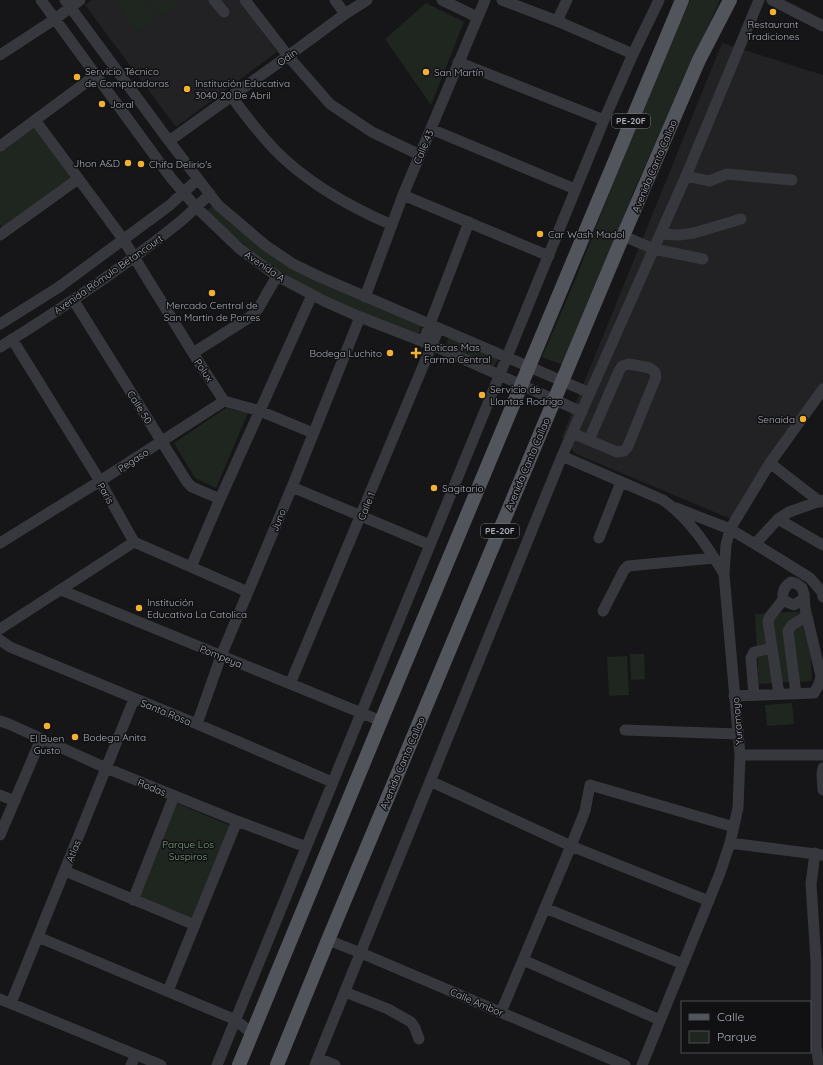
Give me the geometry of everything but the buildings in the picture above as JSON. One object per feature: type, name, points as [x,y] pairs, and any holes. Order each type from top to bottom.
[{"type":"main road","name":"PE-20F","points":[[239,1065],[682,0]]},
{"type":"main road","name":"Avenida Canta Callao","points":[[277,1065],[554,400],[698,60],[730,0]]},
{"type":"street","name":"Avenida A","points":[[41,0],[171,178],[196,207],[240,249],[277,276],[312,295],[360,317],[500,375],[582,412]]},
{"type":"street","points":[[0,55],[55,19],[68,4],[80,0]]},
{"type":"street","points":[[214,0],[224,12]]},
{"type":"street","points":[[245,0],[288,56],[330,104],[372,132],[420,156]]},
{"type":"street","points":[[335,0],[345,14]]},
{"type":"street","name":"Odin","points":[[169,141],[345,14],[367,0]]},
{"type":"street","points":[[442,0],[477,17]]},
{"type":"street","name":"Calle 43","points":[[365,297],[403,195],[485,0]]},
{"type":"street","points":[[502,0],[557,21],[633,54]]},
{"type":"street","points":[[557,21],[567,0]]},
{"type":"street","points":[[217,1065],[332,782],[362,714],[575,189],[633,54],[659,0]]},
{"type":"street","points":[[335,1065],[316,1061],[562,456],[686,176],[759,0]]},
{"type":"street","points":[[772,0],[823,26]]},
{"type":"street","name":"Avenida A","points":[[68,4],[218,205],[265,245],[293,264],[365,297],[562,381],[608,395]]},
{"type":"street","points":[[458,62],[604,120]]},
{"type":"street","points":[[0,146],[96,76]]},
{"type":"street","points":[[232,97],[253,126],[301,173],[365,214],[392,225]]},
{"type":"street","name":"Polux","points":[[35,120],[123,239],[224,401]]},
{"type":"street","points":[[431,129],[575,189]]},
{"type":"street","points":[[686,176],[709,181],[727,174],[792,180]]},
{"type":"street","points":[[1,233],[78,179]]},
{"type":"street","name":"Avenida Rómulo Betancourt","points":[[0,324],[59,287],[170,206],[198,179]]},
{"type":"street","name":"Avenida Rómulo Betancourt","points":[[0,347],[74,301],[134,258],[178,224],[210,194]]},
{"type":"street","points":[[403,195],[549,256]]},
{"type":"street","points":[[660,234],[679,235],[694,233],[740,219]]},
{"type":"street","name":"Calle 1","points":[[290,684],[361,517],[428,344],[469,222]]},
{"type":"street","points":[[624,236],[654,250],[702,259]]},
{"type":"street","points":[[193,353],[250,317],[258,309],[277,276]]},
{"type":"street","points":[[191,567],[312,295]]},
{"type":"street","name":"Calle 50","points":[[74,301],[187,482],[192,487],[220,499]]},
{"type":"street","name":"Juno","points":[[196,724],[221,656],[292,487],[360,317]]},
{"type":"street","name":"Paris","points":[[12,339],[100,482],[134,542]]},
{"type":"street","points":[[572,433],[617,452],[624,451],[628,446],[656,377],[655,372],[650,368],[636,365],[629,364],[622,366],[589,440]]},
{"type":"street","name":"Yuramayo","points":[[642,1065],[720,874],[730,843],[738,808],[740,755],[724,574],[726,545],[730,529],[770,463],[823,389]]},
{"type":"street","points":[[224,401],[260,411],[313,433]]},
{"type":"street","name":"Pegaso","points":[[0,543],[100,482],[224,401]]},
{"type":"street","points":[[562,456],[663,500],[672,506],[692,526],[724,574]]},
{"type":"street","points":[[770,463],[821,501]]},
{"type":"street","points":[[599,538],[621,482]]},
{"type":"street","points":[[292,487],[430,545]]},
{"type":"street","points":[[756,544],[778,519],[789,512],[821,501]]},
{"type":"street","points":[[672,506],[730,529],[756,544],[810,578],[822,592],[823,597]]},
{"type":"street","points":[[778,519],[823,545]]},
{"type":"street","points":[[0,629],[134,542],[248,592]]},
{"type":"street","points":[[603,611],[624,570],[628,566],[714,558]]},
{"type":"street","points":[[734,696],[814,693],[819,684],[821,676],[803,599],[804,594],[802,588],[797,584],[790,582],[783,590],[783,600],[768,621],[779,694]]},
{"type":"street","name":"Pompeya","points":[[61,590],[381,721]]},
{"type":"street","points":[[783,600],[794,605],[803,599]]},
{"type":"street","points":[[796,694],[788,631],[792,625],[807,616]]},
{"type":"street","name":"Santa Rosa","points":[[0,640],[10,647],[332,782]]},
{"type":"street","points":[[754,695],[751,658],[754,652],[772,648]]},
{"type":"street","name":"Atlas","points":[[11,1004],[134,698]]},
{"type":"street","name":"Rodas","points":[[0,722],[9,724],[106,768],[174,796],[306,847]]},
{"type":"street","points":[[625,730],[738,734]]},
{"type":"street","points":[[0,835],[41,739]]},
{"type":"street","points":[[740,755],[823,755]]},
{"type":"street","points":[[823,768],[823,790]]},
{"type":"street","points":[[430,781],[572,846],[709,901]]},
{"type":"street","points":[[501,1012],[572,846],[585,811],[590,785],[734,827]]},
{"type":"street","points":[[0,795],[15,801]]},
{"type":"street","points":[[133,900],[174,796]]},
{"type":"street","points":[[168,991],[237,821]]},
{"type":"street","points":[[730,843],[819,854],[811,884],[819,961],[820,1065]]},
{"type":"street","points":[[65,871],[195,925]]},
{"type":"street","points":[[545,908],[683,964]]},
{"type":"street","points":[[38,937],[236,1020],[252,1034]]},
{"type":"street","name":"Calle Ambor","points":[[328,940],[625,1065]]},
{"type":"street","points":[[523,960],[660,1020]]},
{"type":"street","points":[[345,992],[388,1009],[411,1022],[419,1039]]},
{"type":"street","points":[[0,999],[133,1060],[161,1065]]},
{"type":"shaded area","name":"Institución Educativa 3040 20 De Abril","points":[[92,0],[239,0],[277,52],[176,127],[85,5]]},
{"type":"shaded area","points":[[722,43],[823,75],[823,399],[731,519],[576,454],[562,437]]},
{"type":"green space","points":[[115,0],[145,0],[157,18],[136,32]]},
{"type":"green space","points":[[148,0],[179,0],[180,2],[159,16]]},
{"type":"green space","points":[[690,0],[720,0],[636,186],[563,365],[542,357],[576,278],[643,107]]},
{"type":"green space","name":"San Martín","points":[[426,3],[464,22],[431,105],[385,39]]},
{"type":"green space","points":[[33,125],[71,178],[2,227],[0,224],[0,150]]},
{"type":"green space","points":[[213,205],[295,271],[421,326],[418,336],[316,293],[264,261],[206,212]]},
{"type":"green space","points":[[449,337],[499,358],[494,367],[445,347]]},
{"type":"green space","points":[[226,408],[248,413],[216,488],[195,478],[174,443]]},
{"type":"green space","points":[[808,611],[812,681],[759,684],[755,614]]},
{"type":"green space","points":[[630,654],[644,654],[645,679],[631,680]]},
{"type":"green space","points":[[627,656],[629,695],[609,696],[607,657]]},
{"type":"green space","points":[[792,703],[794,724],[767,726],[765,705]]},
{"type":"green space","name":"Parque Los Suspiros","points":[[174,802],[231,826],[191,922],[135,899]]},
{"type":"place","name":"Restaurant Tradiciones","points":[[773,12]]},
{"type":"place","name":"San Martín","points":[[426,72]]},
{"type":"place","name":"Servicio Técnico de Computadoras","points":[[77,77]]},
{"type":"place","name":"Institución Educativa 3040 20 De Abril","points":[[187,89]]},
{"type":"place","name":"Joral","points":[[102,104]]},
{"type":"place","name":"Jhon A&D","points":[[128,163]]},
{"type":"place","name":"Chifa Delirio's","points":[[141,164]]},
{"type":"place","name":"Car Wash Madol","points":[[540,234]]},
{"type":"place","name":"Mercado Central de San Martin de Porres","points":[[212,293]]},
{"type":"place","name":"Bodega Luchito","points":[[390,353]]},
{"type":"place","name":"Boticas Mas Farma Central","points":[[416,353]]},
{"type":"place","name":"Servicio de Llantas Rodrigo","points":[[482,395]]},
{"type":"place","name":"Senaida","points":[[803,419]]},
{"type":"place","name":"Sagitario","points":[[434,488]]},
{"type":"place","name":"Institución Educativa La Catolica","points":[[139,608]]},
{"type":"place","name":"El Buen Gusto","points":[[47,726]]},
{"type":"place","name":"Bodega Anita","points":[[75,737]]}]
